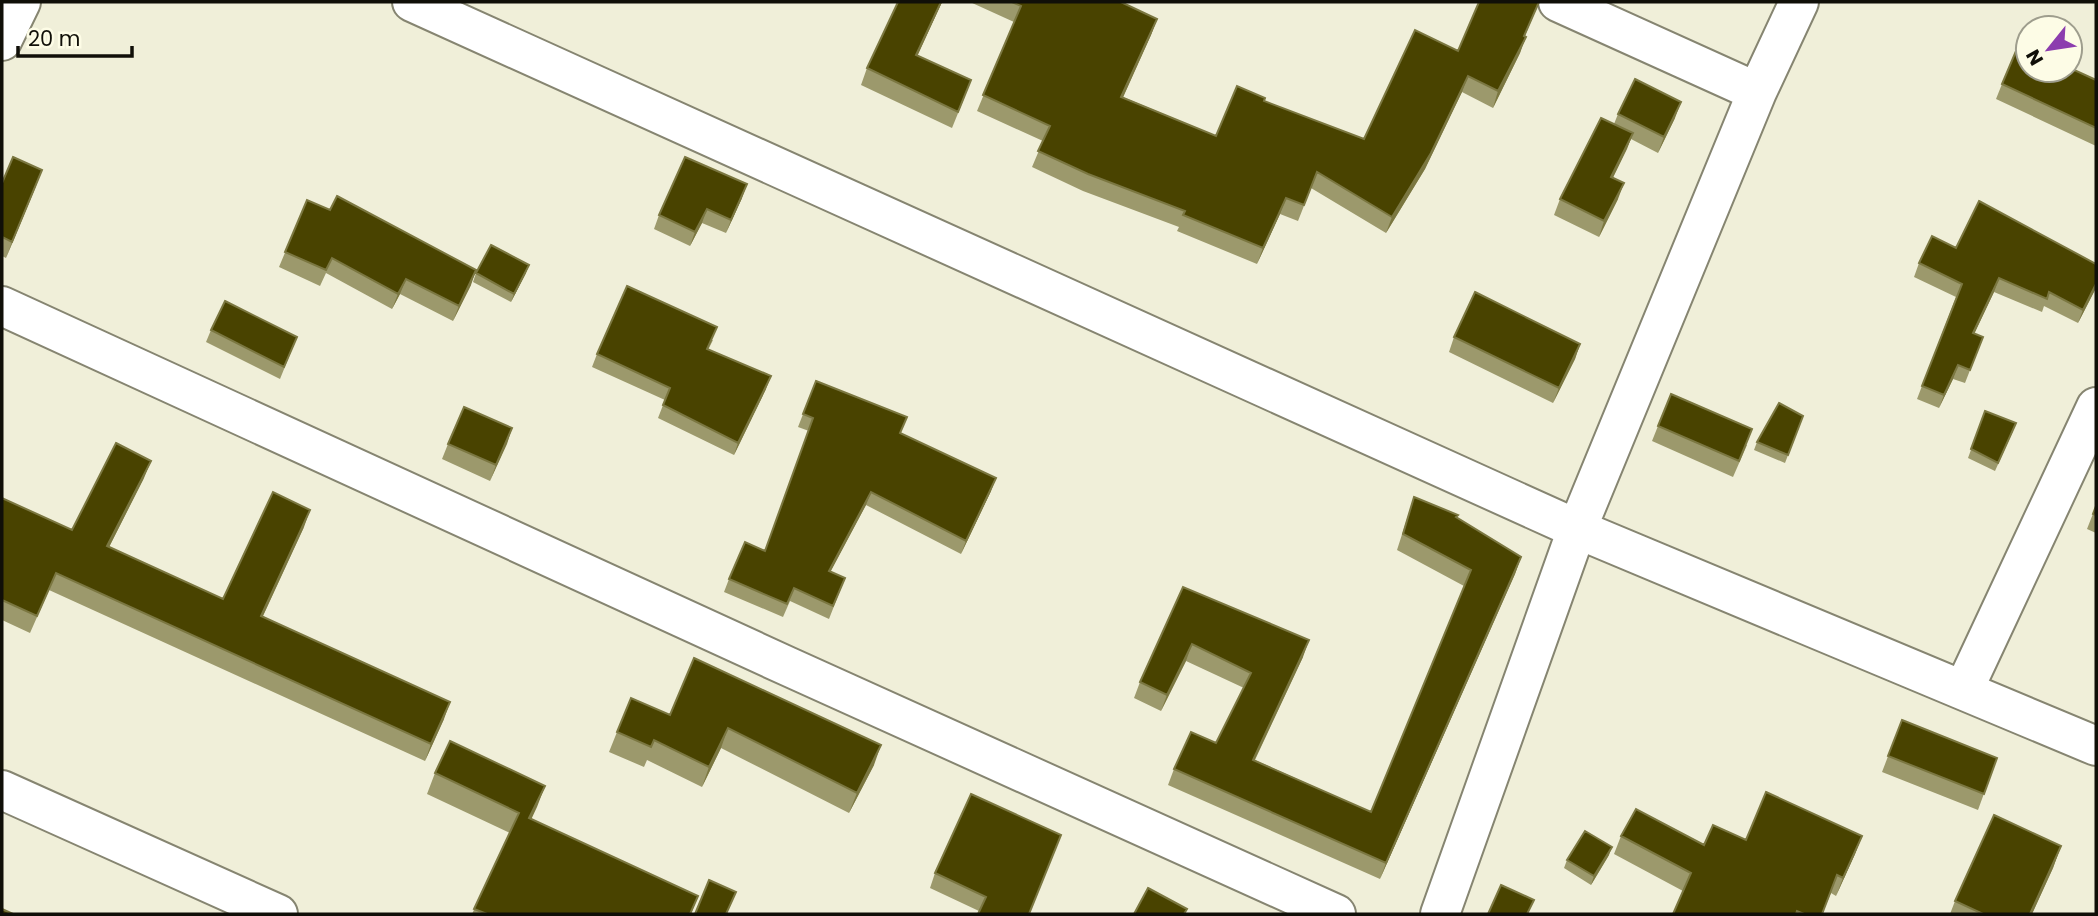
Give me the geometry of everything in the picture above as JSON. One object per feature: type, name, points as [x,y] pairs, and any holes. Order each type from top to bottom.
[{"type":"street","points":[[2,41],[21,2]]},
{"type":"street","points":[[412,2],[1577,529],[2096,746]]},
{"type":"street","points":[[1558,2],[1757,92]]},
{"type":"street","points":[[1440,914],[1577,529],[1757,92],[1799,2]]},
{"type":"street","points":[[2,306],[1336,914]]},
{"type":"street","points":[[1964,689],[2096,407]]},
{"type":"street","points":[[2,790],[278,914]]},
{"type":"building","points":[[898,2],[941,2],[916,55],[971,80],[958,112],[867,68]]},
{"type":"building","points":[[1012,2],[1121,2],[1157,19],[1121,97],[1216,136],[1237,86],[1265,98],[1264,101],[1364,139],[1415,30],[1458,51],[1479,2],[1539,2],[1524,36],[1526,37],[1498,91],[1468,76],[1431,153],[1392,217],[1317,172],[1304,205],[1286,198],[1263,248],[1183,215],[1185,211],[1088,174],[1038,151],[1050,126],[983,95],[1021,6]]},
{"type":"building","points":[[2014,56],[2014,84],[2084,84],[2084,74],[2096,80],[2096,128],[2002,84]]},
{"type":"building","points":[[1635,79],[1681,102],[1664,137],[1618,114]]},
{"type":"building","points":[[1601,118],[1633,133],[1611,177],[1624,183],[1604,221],[1560,199]]},
{"type":"building","points":[[13,157],[42,170],[12,242],[2,237],[2,183]]},
{"type":"building","points":[[685,157],[747,184],[731,220],[707,209],[695,232],[659,215]]},
{"type":"building","points":[[337,196],[476,270],[459,306],[406,279],[398,294],[332,258],[326,270],[285,252],[307,200],[330,210]]},
{"type":"building","points":[[1979,201],[2096,264],[2096,284],[2083,310],[2049,292],[2047,299],[1999,278],[1973,333],[1983,337],[1970,370],[1958,365],[1944,395],[1922,386],[1962,284],[1919,263],[1932,236],[1956,248]]},
{"type":"building","points":[[491,245],[529,265],[514,294],[476,273]]},
{"type":"building","points":[[627,286],[717,327],[707,349],[771,376],[738,443],[663,405],[670,388],[597,354]]},
{"type":"building","points":[[1475,292],[1580,344],[1559,388],[1454,337]]},
{"type":"building","points":[[225,301],[297,337],[284,367],[211,330]]},
{"type":"building","points":[[816,381],[907,417],[900,433],[996,478],[966,541],[871,492],[829,571],[845,578],[833,606],[794,588],[787,604],[729,579],[745,542],[765,551],[813,418],[803,414]]},
{"type":"building","points":[[1671,394],[1752,429],[1739,461],[1658,426]]},
{"type":"building","points":[[1779,403],[1803,416],[1788,455],[1757,442]]},
{"type":"building","points":[[464,407],[512,428],[496,465],[448,444]]},
{"type":"building","points":[[1985,411],[2016,423],[1998,463],[1971,449]]},
{"type":"building","points":[[116,443],[151,461],[107,546],[223,599],[273,492],[310,510],[261,616],[450,702],[431,744],[56,573],[37,616],[2,600],[2,498],[72,530]]},
{"type":"building","points":[[1414,497],[1458,515],[1456,517],[1521,557],[1386,863],[1174,769],[1191,732],[1216,743],[1251,673],[1192,644],[1167,695],[1140,682],[1183,587],[1309,640],[1253,760],[1371,812],[1471,570],[1403,534]]},
{"type":"building","points":[[694,658],[881,745],[857,793],[728,728],[709,767],[654,740],[651,747],[617,732],[631,698],[670,715]]},
{"type":"building","points":[[1902,720],[1997,758],[1984,794],[1888,756]]},
{"type":"building","points":[[450,741],[545,786],[529,818],[698,896],[690,914],[487,914],[474,909],[519,813],[435,773]]},
{"type":"building","points":[[1766,792],[1862,836],[1843,878],[1837,875],[1822,914],[1804,914],[1797,911],[1796,914],[1673,914],[1691,873],[1621,836],[1636,809],[1704,845],[1713,825],[1746,840]]},
{"type":"building","points":[[971,794],[1061,835],[1029,914],[978,914],[986,897],[935,873]]},
{"type":"building","points":[[1994,815],[2061,846],[2030,914],[1983,914],[1955,901]]},
{"type":"building","points":[[1585,831],[1612,847],[1594,876],[1567,860]]},
{"type":"building","points":[[709,880],[736,892],[726,914],[695,914]]},
{"type":"building","points":[[1501,885],[1534,900],[1527,914],[1488,914]]},
{"type":"building","points":[[1148,888],[1187,909],[1184,914],[1134,914]]}]
